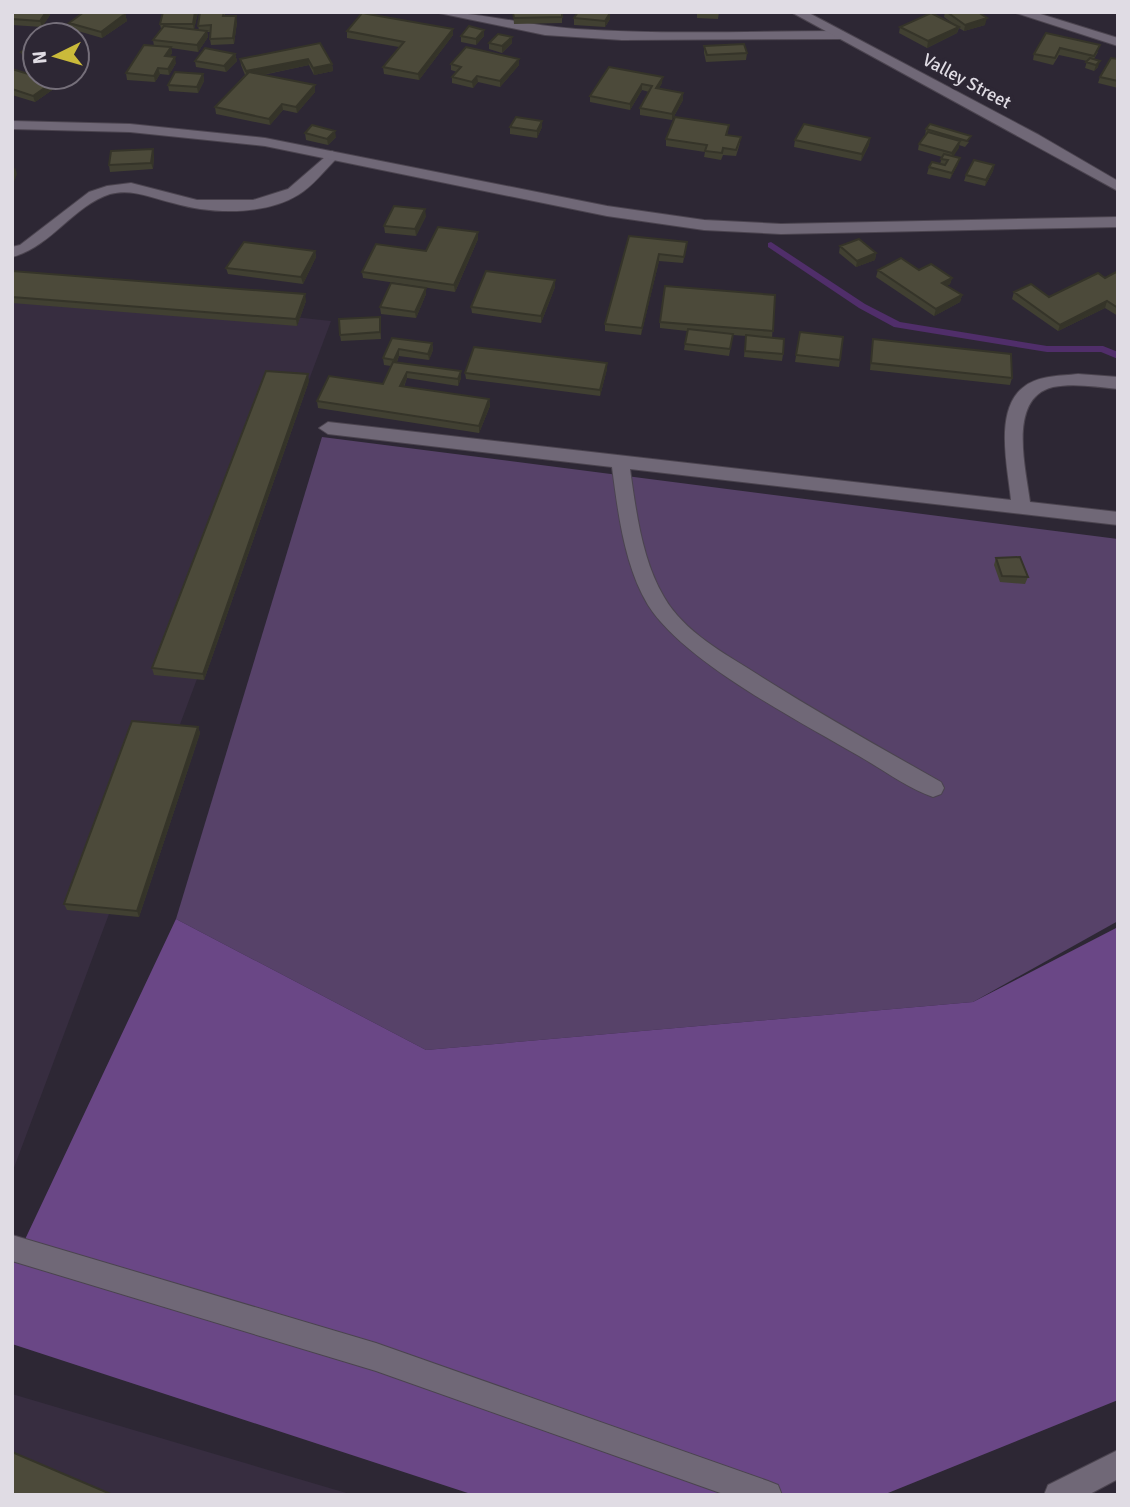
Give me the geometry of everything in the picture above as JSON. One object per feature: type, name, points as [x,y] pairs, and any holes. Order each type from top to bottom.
[{"type":"street","points":[[440,12],[545,31],[622,36],[842,34]]},
{"type":"street","name":"Valley Street","points":[[797,12],[842,34],[1118,187]]},
{"type":"street","points":[[1019,12],[1118,42]]},
{"type":"street","points":[[12,125],[130,128],[265,142],[607,211],[704,225],[780,229],[1118,222]]},
{"type":"street","points":[[12,252],[26,248],[94,195],[113,189],[131,187],[196,205],[254,205],[293,192],[332,155]]},
{"type":"street","points":[[1021,507],[1014,434],[1016,407],[1035,386],[1067,379],[1118,383]]},
{"type":"street","points":[[328,428],[1118,519]]},
{"type":"street","points":[[620,460],[628,518],[646,577],[663,612],[699,646],[764,689],[933,788]]},
{"type":"street","points":[[12,1248],[376,1357],[768,1495]]},
{"type":"street","points":[[1058,1495],[1118,1464]]},
{"type":"shaded area","points":[[12,287],[331,321],[12,1173]]},
{"type":"shaded area","points":[[322,437],[1118,539],[1118,921],[973,1002],[426,1050],[176,919]]},
{"type":"shaded area","points":[[176,919],[426,1050],[973,1002],[1118,927],[1118,1400],[883,1495],[474,1495],[12,1344],[12,1267]]},
{"type":"shaded area","points":[[12,1394],[353,1495],[12,1495]]},
{"type":"building","points":[[12,12],[46,12],[40,21],[12,19]]},
{"type":"building","points":[[84,12],[125,14],[101,32],[91,29],[91,21],[72,21]]},
{"type":"building","points":[[163,12],[195,12],[193,24],[160,24]]},
{"type":"building","points":[[200,12],[224,12],[223,16],[236,16],[233,38],[210,39],[211,25],[198,26]]},
{"type":"building","points":[[578,12],[610,13],[605,21],[574,18]]},
{"type":"building","points":[[947,12],[978,12],[987,18],[965,25]]},
{"type":"building","points":[[362,13],[453,29],[418,74],[383,67],[404,42],[347,31]]},
{"type":"building","points":[[513,13],[562,13],[562,17],[514,18]]},
{"type":"building","points":[[931,13],[959,27],[928,41],[900,27]]},
{"type":"building","points":[[164,26],[207,31],[197,45],[153,40]]},
{"type":"building","points":[[469,26],[484,30],[476,39],[461,36]]},
{"type":"building","points":[[1046,33],[1100,45],[1094,56],[1060,48],[1055,58],[1034,54]]},
{"type":"building","points":[[498,34],[512,37],[502,46],[489,43]]},
{"type":"building","points":[[320,43],[332,64],[313,68],[308,59],[246,71],[240,59]]},
{"type":"building","points":[[744,44],[747,53],[707,55],[704,46]]},
{"type":"building","points":[[144,45],[171,47],[165,56],[175,57],[168,69],[158,68],[154,76],[126,73]]},
{"type":"building","points":[[466,47],[519,59],[500,81],[477,76],[472,82],[452,77],[461,67],[451,64]]},
{"type":"building","points":[[205,48],[235,54],[224,66],[195,61]]},
{"type":"building","points":[[1090,58],[1100,61],[1096,65],[1086,62]]},
{"type":"building","points":[[1111,58],[1118,59],[1118,81],[1100,77]]},
{"type":"building","points":[[609,67],[663,77],[656,88],[683,93],[672,114],[640,108],[652,86],[642,84],[630,104],[590,96]]},
{"type":"building","points":[[12,69],[21,72],[21,91],[40,91],[33,96],[12,89]]},
{"type":"building","points":[[175,72],[203,74],[197,87],[168,85]]},
{"type":"building","points":[[249,72],[315,85],[296,107],[282,104],[269,119],[215,107]]},
{"type":"building","points":[[516,117],[542,121],[537,131],[510,127]]},
{"type":"building","points":[[675,117],[729,125],[726,135],[741,137],[736,150],[723,148],[722,153],[705,151],[707,145],[666,139]]},
{"type":"building","points":[[804,124],[870,138],[862,154],[795,140]]},
{"type":"building","points":[[930,124],[971,136],[967,141],[926,129]]},
{"type":"building","points":[[312,125],[335,131],[327,139],[305,133]]},
{"type":"building","points":[[928,132],[960,141],[952,153],[919,144]]},
{"type":"building","points":[[153,149],[151,163],[109,165],[111,151]]},
{"type":"building","points":[[944,154],[960,158],[952,173],[929,167],[932,162],[945,165],[948,160],[941,159]]},
{"type":"building","points":[[974,160],[994,165],[986,180],[966,175]]},
{"type":"building","points":[[394,206],[425,209],[415,229],[384,226]]},
{"type":"building","points":[[438,227],[478,232],[454,285],[362,272],[376,244],[426,251]]},
{"type":"building","points":[[629,236],[687,242],[684,257],[659,254],[642,328],[605,324]]},
{"type":"building","points":[[859,239],[876,253],[857,261],[840,246]]},
{"type":"building","points":[[244,242],[315,251],[301,277],[226,268]]},
{"type":"building","points":[[901,258],[919,270],[931,264],[952,278],[942,283],[962,295],[936,309],[878,270]]},
{"type":"building","points":[[12,271],[305,294],[296,319],[12,297]]},
{"type":"building","points":[[486,271],[555,280],[541,316],[471,307]]},
{"type":"building","points":[[1118,271],[1118,308],[1107,301],[1060,325],[1014,292],[1031,284],[1049,297],[1098,273],[1105,278]]},
{"type":"building","points":[[391,283],[426,288],[415,312],[380,307]]},
{"type":"building","points":[[665,286],[775,295],[773,331],[660,322]]},
{"type":"building","points":[[380,317],[380,332],[340,335],[339,319]]},
{"type":"building","points":[[688,329],[733,334],[730,349],[685,344]]},
{"type":"building","points":[[800,332],[843,337],[840,360],[796,355]]},
{"type":"building","points":[[746,335],[784,339],[783,354],[745,351]]},
{"type":"building","points":[[392,338],[432,343],[428,354],[399,349],[394,360],[383,358]]},
{"type":"building","points":[[873,339],[1011,354],[1012,378],[871,363]]},
{"type":"building","points":[[474,347],[607,363],[600,390],[465,373]]},
{"type":"building","points":[[393,362],[461,371],[458,379],[407,372],[400,386],[489,399],[479,426],[317,401],[329,376],[383,384]]},
{"type":"building","points":[[266,371],[308,374],[203,674],[152,668]]},
{"type":"building","points":[[1020,557],[1028,577],[1002,576],[996,558]]},
{"type":"building","points":[[132,721],[198,727],[137,911],[64,904]]},
{"type":"building","points":[[12,1452],[113,1495],[12,1495]]},
{"type":"waterway","points":[[771,245],[862,306],[897,325],[1047,349],[1103,349],[1118,356]]}]
